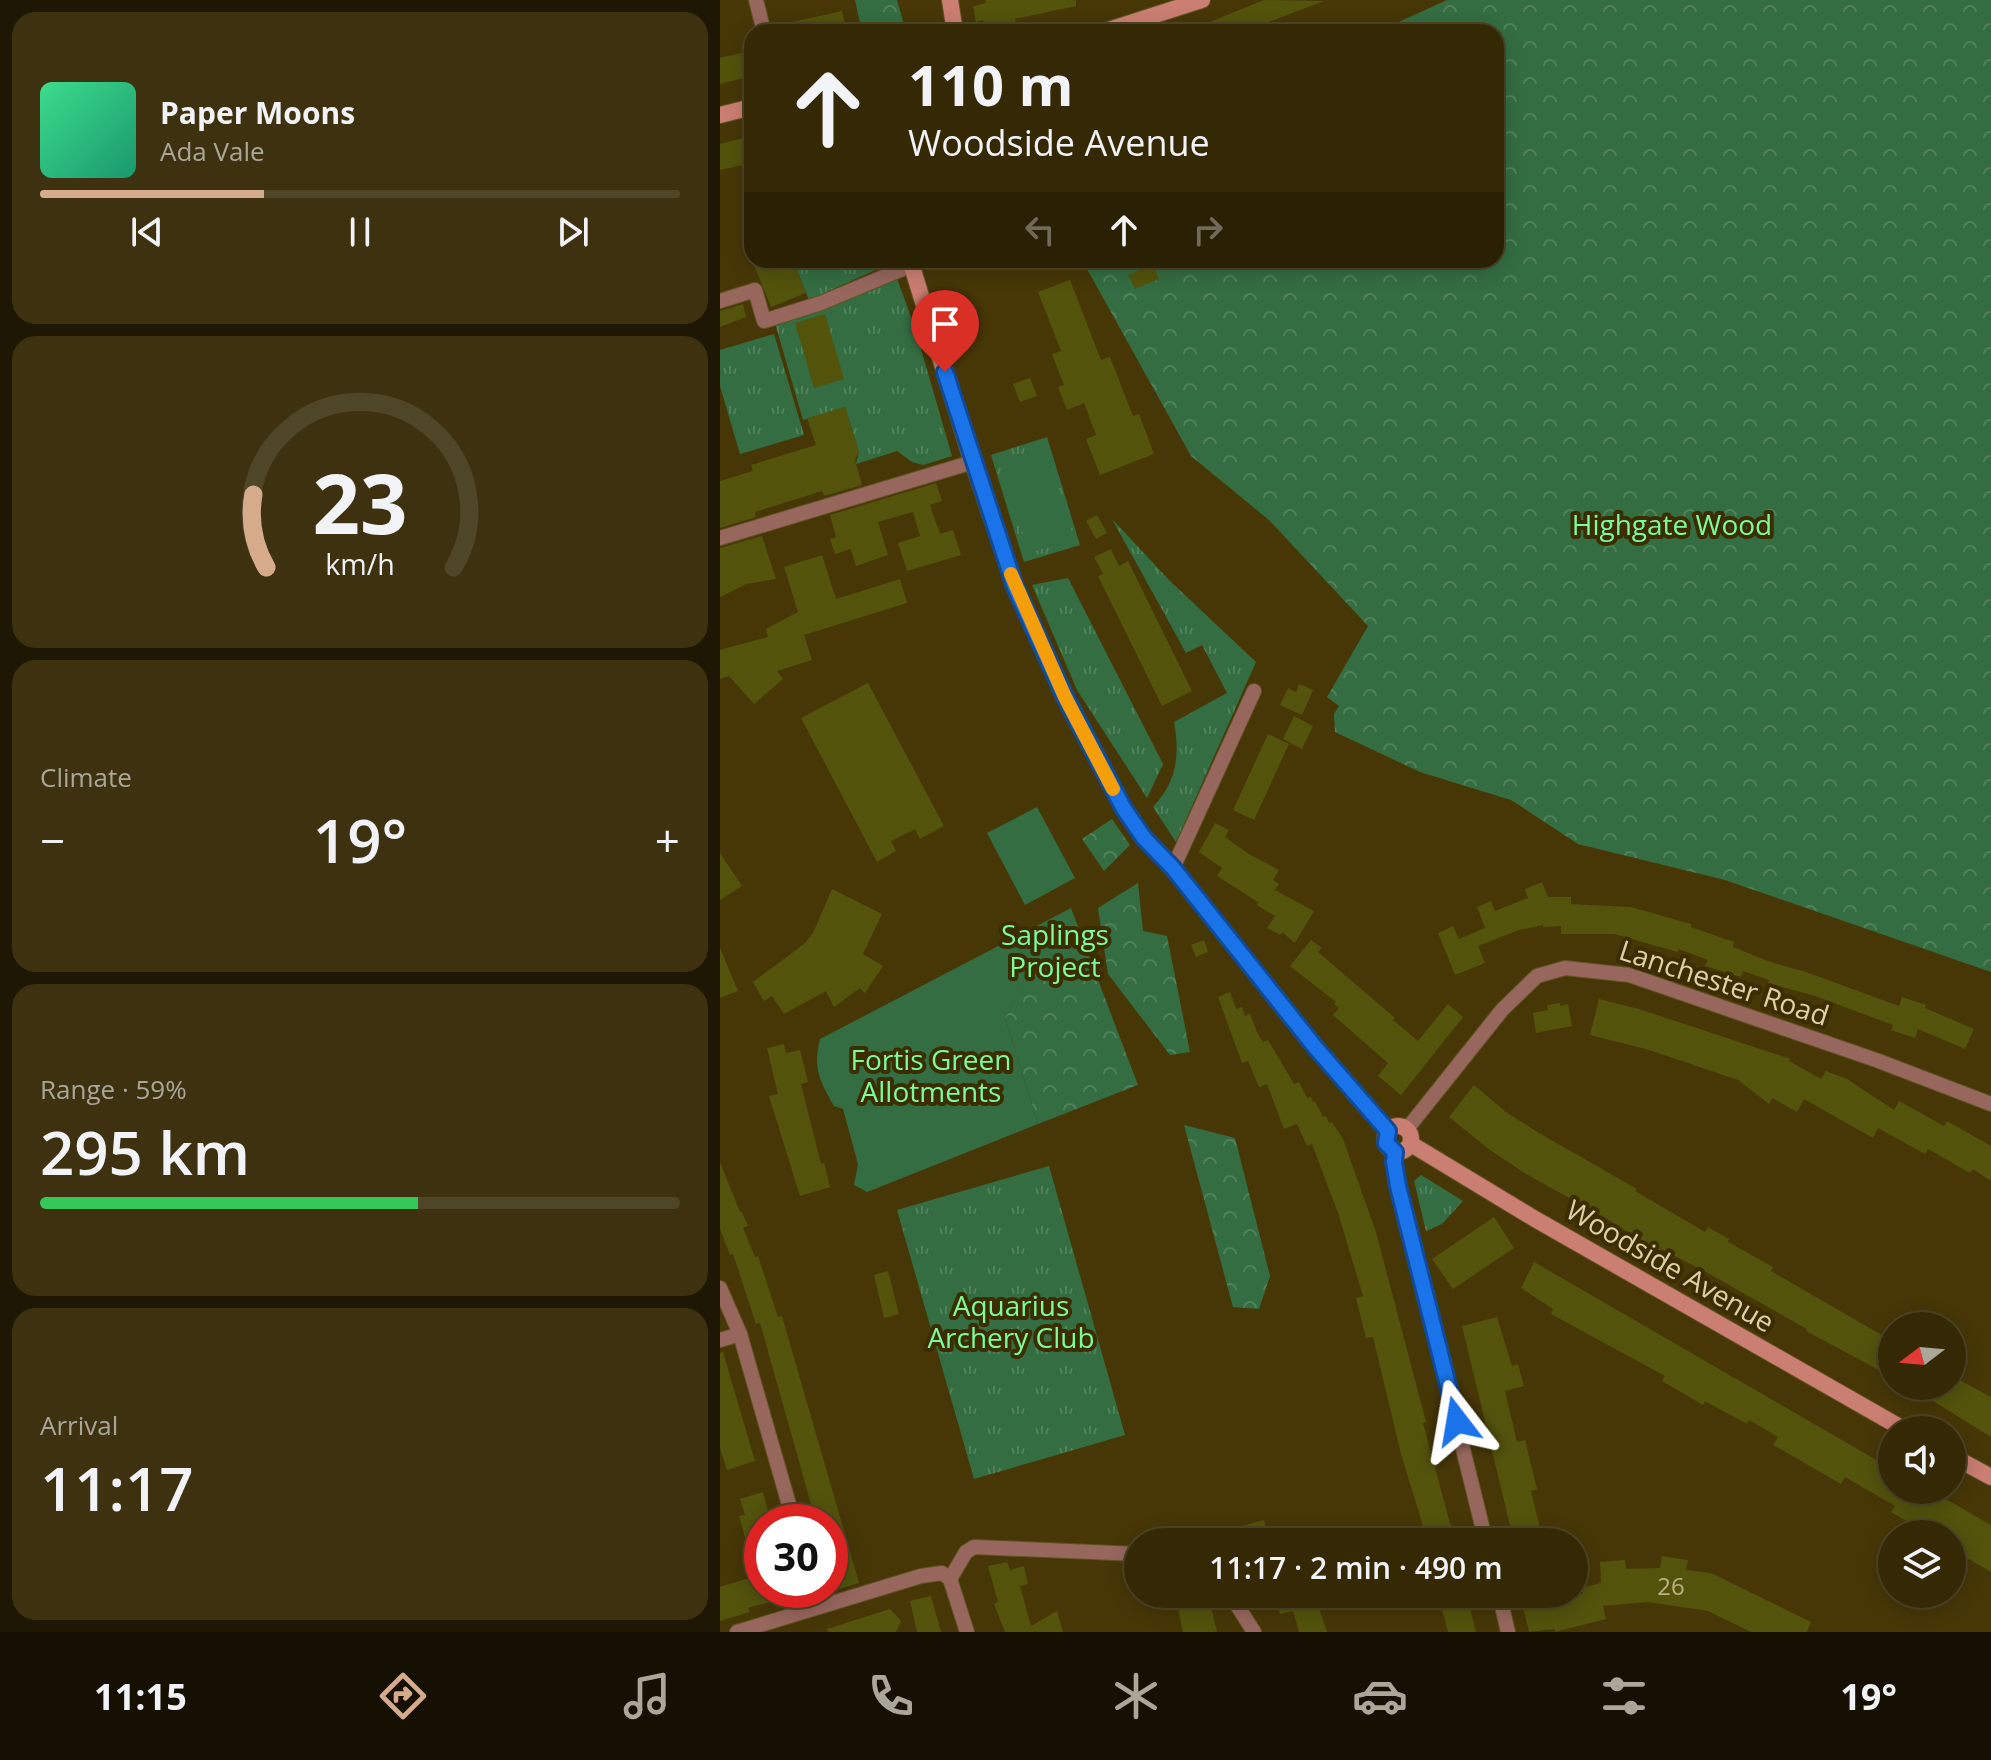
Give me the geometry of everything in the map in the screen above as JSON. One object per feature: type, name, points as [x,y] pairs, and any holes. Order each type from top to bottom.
[{"type":"street","points":[[756,0],[762,24]]},
{"type":"street","points":[[950,0],[954,24]]},
{"type":"street","points":[[1127,24],[1202,0]]},
{"type":"street","points":[[720,115],[744,109]]},
{"type":"street","points":[[720,301],[755,290],[764,321],[821,303],[898,268]]},
{"type":"street","points":[[913,268],[1015,587],[1065,697],[1124,809],[1144,838],[1173,868],[1315,1047],[1388,1131],[1386,1143],[1404,1142],[1394,1162],[1398,1186],[1483,1528]]},
{"type":"street","points":[[720,538],[973,462]]},
{"type":"street","points":[[1173,868],[1254,691]]},
{"type":"street","name":"Lanchester Road","points":[[1404,1142],[1502,1010],[1537,976],[1565,968],[1629,975],[1876,1060],[1991,1104]]},
{"type":"street","name":"Woodside Avenue","points":[[1404,1142],[1880,1416]]},
{"type":"street","points":[[720,1288],[740,1334],[789,1504]]},
{"type":"street","points":[[720,1340],[740,1334]]},
{"type":"street","points":[[1966,1464],[1991,1477]]},
{"type":"street","points":[[950,1579],[966,1552],[974,1547],[1124,1553]]},
{"type":"street","points":[[848,1598],[942,1573],[950,1579],[967,1632]]},
{"type":"street","points":[[737,1632],[815,1608]]},
{"type":"street","points":[[1239,1608],[1254,1632]]},
{"type":"street","points":[[1502,1608],[1508,1632]]},
{"type":"green space","points":[[855,0],[897,0],[904,24],[860,24]]},
{"type":"green space","name":"Highgate Wood","points":[[1447,0],[1991,0],[1991,972],[1725,880],[1578,844],[1511,800],[1420,772],[1335,732],[1334,714],[1339,706],[1327,697],[1368,626],[1269,520],[1191,456],[1086,268],[1504,268],[1504,24],[1394,24]]},
{"type":"green space","points":[[796,268],[880,268],[809,300]]},
{"type":"green space","points":[[896,276],[914,325],[952,456],[923,465],[912,462],[897,451],[856,464],[859,452],[845,407],[803,420],[775,323],[830,307]]},
{"type":"green space","points":[[774,334],[804,435],[740,454],[720,386],[720,350]]},
{"type":"green space","points":[[1047,437],[1080,545],[1024,562],[991,455]]},
{"type":"green space","points":[[1049,459],[1074,539],[1029,553],[1005,472]]},
{"type":"green space","points":[[1112,519],[1170,581],[1256,662],[1176,842],[1153,807],[1167,788],[1175,768],[1177,746],[1174,722],[1227,693],[1202,645],[1186,653]]},
{"type":"green space","points":[[1068,578],[1163,764],[1147,798],[1077,690],[1032,585]]},
{"type":"green space","points":[[1037,807],[1075,878],[1025,905],[987,833]]},
{"type":"green space","points":[[1112,819],[1130,845],[1104,871],[1082,839]]},
{"type":"green space","points":[[1138,883],[1143,931],[1167,936],[1190,1052],[1170,1055],[1108,974],[1098,908]]},
{"type":"green space","name":"Fortis Green Allotments","points":[[1071,908],[1095,972],[1053,982],[1030,975],[1005,1017],[1038,1124],[867,1192],[854,1185],[858,1164],[843,1109],[834,1106],[819,1074],[817,1058],[820,1039]]},
{"type":"green space","points":[[1095,972],[1138,1085],[1038,1124],[1005,1017],[1030,974],[1053,982]]},
{"type":"green space","points":[[1184,1125],[1235,1138],[1270,1276],[1259,1309],[1233,1307]]},
{"type":"green space","name":"Aquarius Archery Club","points":[[1049,1166],[1125,1435],[974,1479],[897,1210]]},
{"type":"green space","points":[[1421,1175],[1463,1201],[1442,1224],[1426,1231],[1414,1181]]},
{"type":"building","points":[[985,0],[1076,0],[1076,6],[1015,19],[1016,24],[976,22],[973,6],[986,3]]},
{"type":"building","points":[[1264,0],[1324,1],[1263,24],[1205,24]]},
{"type":"building","points":[[842,11],[845,24],[784,24]]},
{"type":"building","points":[[744,52],[744,78],[720,84],[720,58]]},
{"type":"building","points":[[744,138],[744,165],[720,170],[720,144]]},
{"type":"building","points":[[755,268],[796,268],[806,293],[771,307]]},
{"type":"building","points":[[1144,268],[1155,268],[1159,279],[1135,289],[1128,275]]},
{"type":"building","points":[[1070,280],[1101,360],[1110,357],[1133,416],[1139,414],[1154,454],[1100,475],[1086,439],[1096,435],[1084,403],[1067,410],[1058,387],[1064,385],[1052,354],[1061,351],[1038,292]]},
{"type":"building","points":[[743,304],[746,317],[720,327],[720,311]]},
{"type":"building","points":[[825,314],[844,379],[814,388],[795,323]]},
{"type":"building","points":[[1030,378],[1037,396],[1020,402],[1013,384]]},
{"type":"building","points":[[845,407],[859,452],[855,460],[862,485],[824,496],[822,491],[755,512],[756,517],[720,528],[720,481],[753,471],[751,465],[816,445],[807,418]]},
{"type":"building","points":[[936,483],[942,501],[930,505],[940,534],[953,530],[961,555],[907,571],[898,543],[920,536],[913,512],[878,522],[888,555],[856,566],[851,549],[835,554],[830,539],[836,537],[830,515]]},
{"type":"building","points":[[1097,515],[1107,533],[1096,539],[1086,521]]},
{"type":"building","points":[[762,536],[776,579],[746,584],[720,597],[720,548]]},
{"type":"building","points":[[1111,549],[1119,566],[1128,561],[1192,691],[1162,706],[1098,576],[1103,574],[1094,557]]},
{"type":"building","points":[[822,555],[836,599],[900,579],[907,603],[804,635],[812,660],[777,671],[783,679],[754,704],[729,676],[720,679],[720,650],[768,637],[766,629],[798,612],[784,567]]},
{"type":"building","points":[[868,683],[944,826],[920,839],[915,829],[891,841],[896,851],[877,862],[801,718]]},
{"type":"building","points":[[1299,684],[1313,690],[1302,715],[1280,705],[1288,688],[1296,692]]},
{"type":"building","points":[[1294,716],[1313,726],[1302,749],[1283,739]]},
{"type":"building","points":[[1268,734],[1289,744],[1254,820],[1233,810]]},
{"type":"building","points":[[1215,823],[1229,830],[1225,837],[1279,870],[1273,880],[1279,884],[1275,890],[1314,911],[1295,943],[1282,932],[1280,935],[1267,928],[1275,916],[1217,876],[1222,868],[1199,852]]},
{"type":"building","points":[[720,853],[742,886],[720,900]]},
{"type":"building","points":[[1542,882],[1548,897],[1571,897],[1571,904],[1631,907],[1691,924],[1691,927],[1734,942],[1733,947],[1768,961],[1899,1006],[1902,997],[1926,1005],[1925,1008],[1974,1029],[1965,1049],[1918,1029],[1915,1038],[1891,1030],[1893,1025],[1815,996],[1768,983],[1769,980],[1743,971],[1741,977],[1705,966],[1708,960],[1679,949],[1678,952],[1614,934],[1561,934],[1561,926],[1543,925],[1519,930],[1478,946],[1485,963],[1455,975],[1438,933],[1453,926],[1459,939],[1485,928],[1477,907],[1491,901],[1495,911],[1528,898],[1525,889]]},
{"type":"building","points":[[832,889],[882,914],[863,954],[883,966],[865,993],[860,988],[834,1007],[826,991],[784,1014],[772,996],[764,1001],[753,982],[804,944],[813,933]]},
{"type":"building","points":[[1204,940],[1208,952],[1196,957],[1191,945]]},
{"type":"building","points":[[1311,940],[1322,948],[1318,952],[1418,1041],[1448,1004],[1463,1017],[1401,1095],[1378,1076],[1388,1063],[1333,1015],[1339,1008],[1334,1004],[1336,1002],[1290,966]]},
{"type":"building","points":[[720,948],[738,991],[720,998]]},
{"type":"building","points":[[1230,992],[1236,1009],[1242,1007],[1245,1016],[1250,1014],[1263,1042],[1268,1040],[1294,1084],[1299,1082],[1307,1098],[1315,1101],[1323,1117],[1332,1122],[1343,1139],[1376,1232],[1451,1528],[1424,1528],[1401,1454],[1373,1337],[1366,1338],[1356,1298],[1363,1296],[1338,1213],[1312,1144],[1307,1146],[1297,1124],[1284,1129],[1267,1084],[1259,1087],[1248,1061],[1242,1063],[1218,997]]},
{"type":"building","points":[[1599,999],[1791,1059],[1789,1061],[1821,1079],[1826,1071],[1847,1079],[1894,1110],[1899,1101],[1944,1126],[1947,1121],[1991,1146],[1991,1181],[1973,1169],[1970,1173],[1928,1149],[1925,1154],[1878,1128],[1873,1138],[1804,1099],[1797,1112],[1772,1098],[1769,1104],[1738,1080],[1646,1049],[1590,1035]]},
{"type":"building","points":[[1560,1003],[1560,1006],[1568,1004],[1572,1026],[1536,1033],[1533,1013],[1548,1010],[1547,1005]]},
{"type":"building","points":[[784,1044],[786,1053],[800,1050],[808,1082],[801,1084],[821,1164],[824,1163],[830,1187],[800,1196],[769,1096],[778,1094],[767,1048]]},
{"type":"building","points":[[1474,1085],[1506,1112],[1539,1133],[1705,1232],[1708,1227],[1729,1239],[1728,1242],[1773,1267],[1771,1271],[1878,1333],[1878,1370],[1706,1272],[1661,1249],[1659,1252],[1526,1174],[1449,1117]]},
{"type":"building","points":[[720,1162],[748,1226],[743,1228],[755,1257],[758,1256],[778,1317],[782,1316],[836,1504],[811,1504],[760,1323],[756,1324],[733,1254],[730,1255],[720,1229]]},
{"type":"building","points":[[1494,1217],[1514,1248],[1453,1289],[1432,1259]]},
{"type":"building","points":[[1534,1262],[1878,1461],[1878,1496],[1845,1477],[1841,1484],[1773,1445],[1778,1437],[1749,1420],[1747,1424],[1705,1401],[1703,1405],[1662,1381],[1665,1376],[1551,1314],[1553,1309],[1521,1288]]},
{"type":"building","points":[[888,1271],[899,1314],[884,1318],[874,1275]]},
{"type":"building","points":[[1497,1317],[1512,1366],[1518,1364],[1524,1386],[1505,1391],[1517,1442],[1525,1440],[1537,1489],[1531,1491],[1540,1528],[1511,1528],[1462,1326]]},
{"type":"building","points":[[723,1352],[755,1461],[727,1470],[720,1448],[720,1353]]},
{"type":"building","points":[[1966,1384],[1991,1397],[1991,1437],[1966,1421],[1966,1416],[1957,1416],[1932,1400],[1966,1400]]},
{"type":"building","points":[[763,1492],[766,1504],[744,1504],[744,1512],[740,1499]]},
{"type":"building","points":[[1892,1504],[1954,1504],[1991,1525],[1991,1572],[1966,1557],[1966,1520],[1904,1520],[1891,1512],[1895,1506]]},
{"type":"building","points":[[744,1515],[744,1534],[739,1516]]},
{"type":"building","points":[[1264,1520],[1266,1528],[1235,1528]]},
{"type":"building","points":[[848,1545],[859,1583],[848,1586]]},
{"type":"building","points":[[1662,1556],[1688,1560],[1686,1570],[1711,1573],[1811,1622],[1807,1632],[1751,1632],[1708,1611],[1648,1602],[1603,1606],[1606,1619],[1555,1632],[1555,1629],[1529,1632],[1523,1608],[1588,1608],[1588,1586],[1601,1583],[1600,1562],[1625,1560],[1626,1569],[1660,1568]]},
{"type":"building","points":[[1007,1562],[1010,1570],[1024,1566],[1028,1584],[1020,1586],[1031,1626],[1057,1611],[1063,1632],[1005,1632],[994,1604],[998,1602],[988,1566]]},
{"type":"building","points":[[744,1580],[744,1608],[750,1612],[720,1621],[720,1587]]},
{"type":"building","points":[[931,1596],[941,1632],[917,1632],[910,1601]]},
{"type":"building","points":[[1178,1608],[1211,1608],[1217,1632],[1183,1632]]},
{"type":"building","points":[[1278,1608],[1319,1608],[1327,1632],[1299,1632],[1293,1611],[1280,1614]]},
{"type":"building","points":[[1442,1608],[1470,1608],[1476,1632],[1448,1632]]},
{"type":"building","points":[[890,1609],[901,1621],[896,1632],[828,1632],[827,1629]]},
{"type":"slow traffic","points":[[1011,574],[1065,697],[1113,789]]},
{"type":"route","points":[[945,372],[1015,587],[1065,697],[1124,809],[1144,838],[1173,868],[1315,1047],[1388,1131],[1385,1139],[1388,1147],[1395,1152],[1398,1186],[1457,1421]]},
{"type":"park label","name":"Saplings Project","points":[[1055,951]]}]
